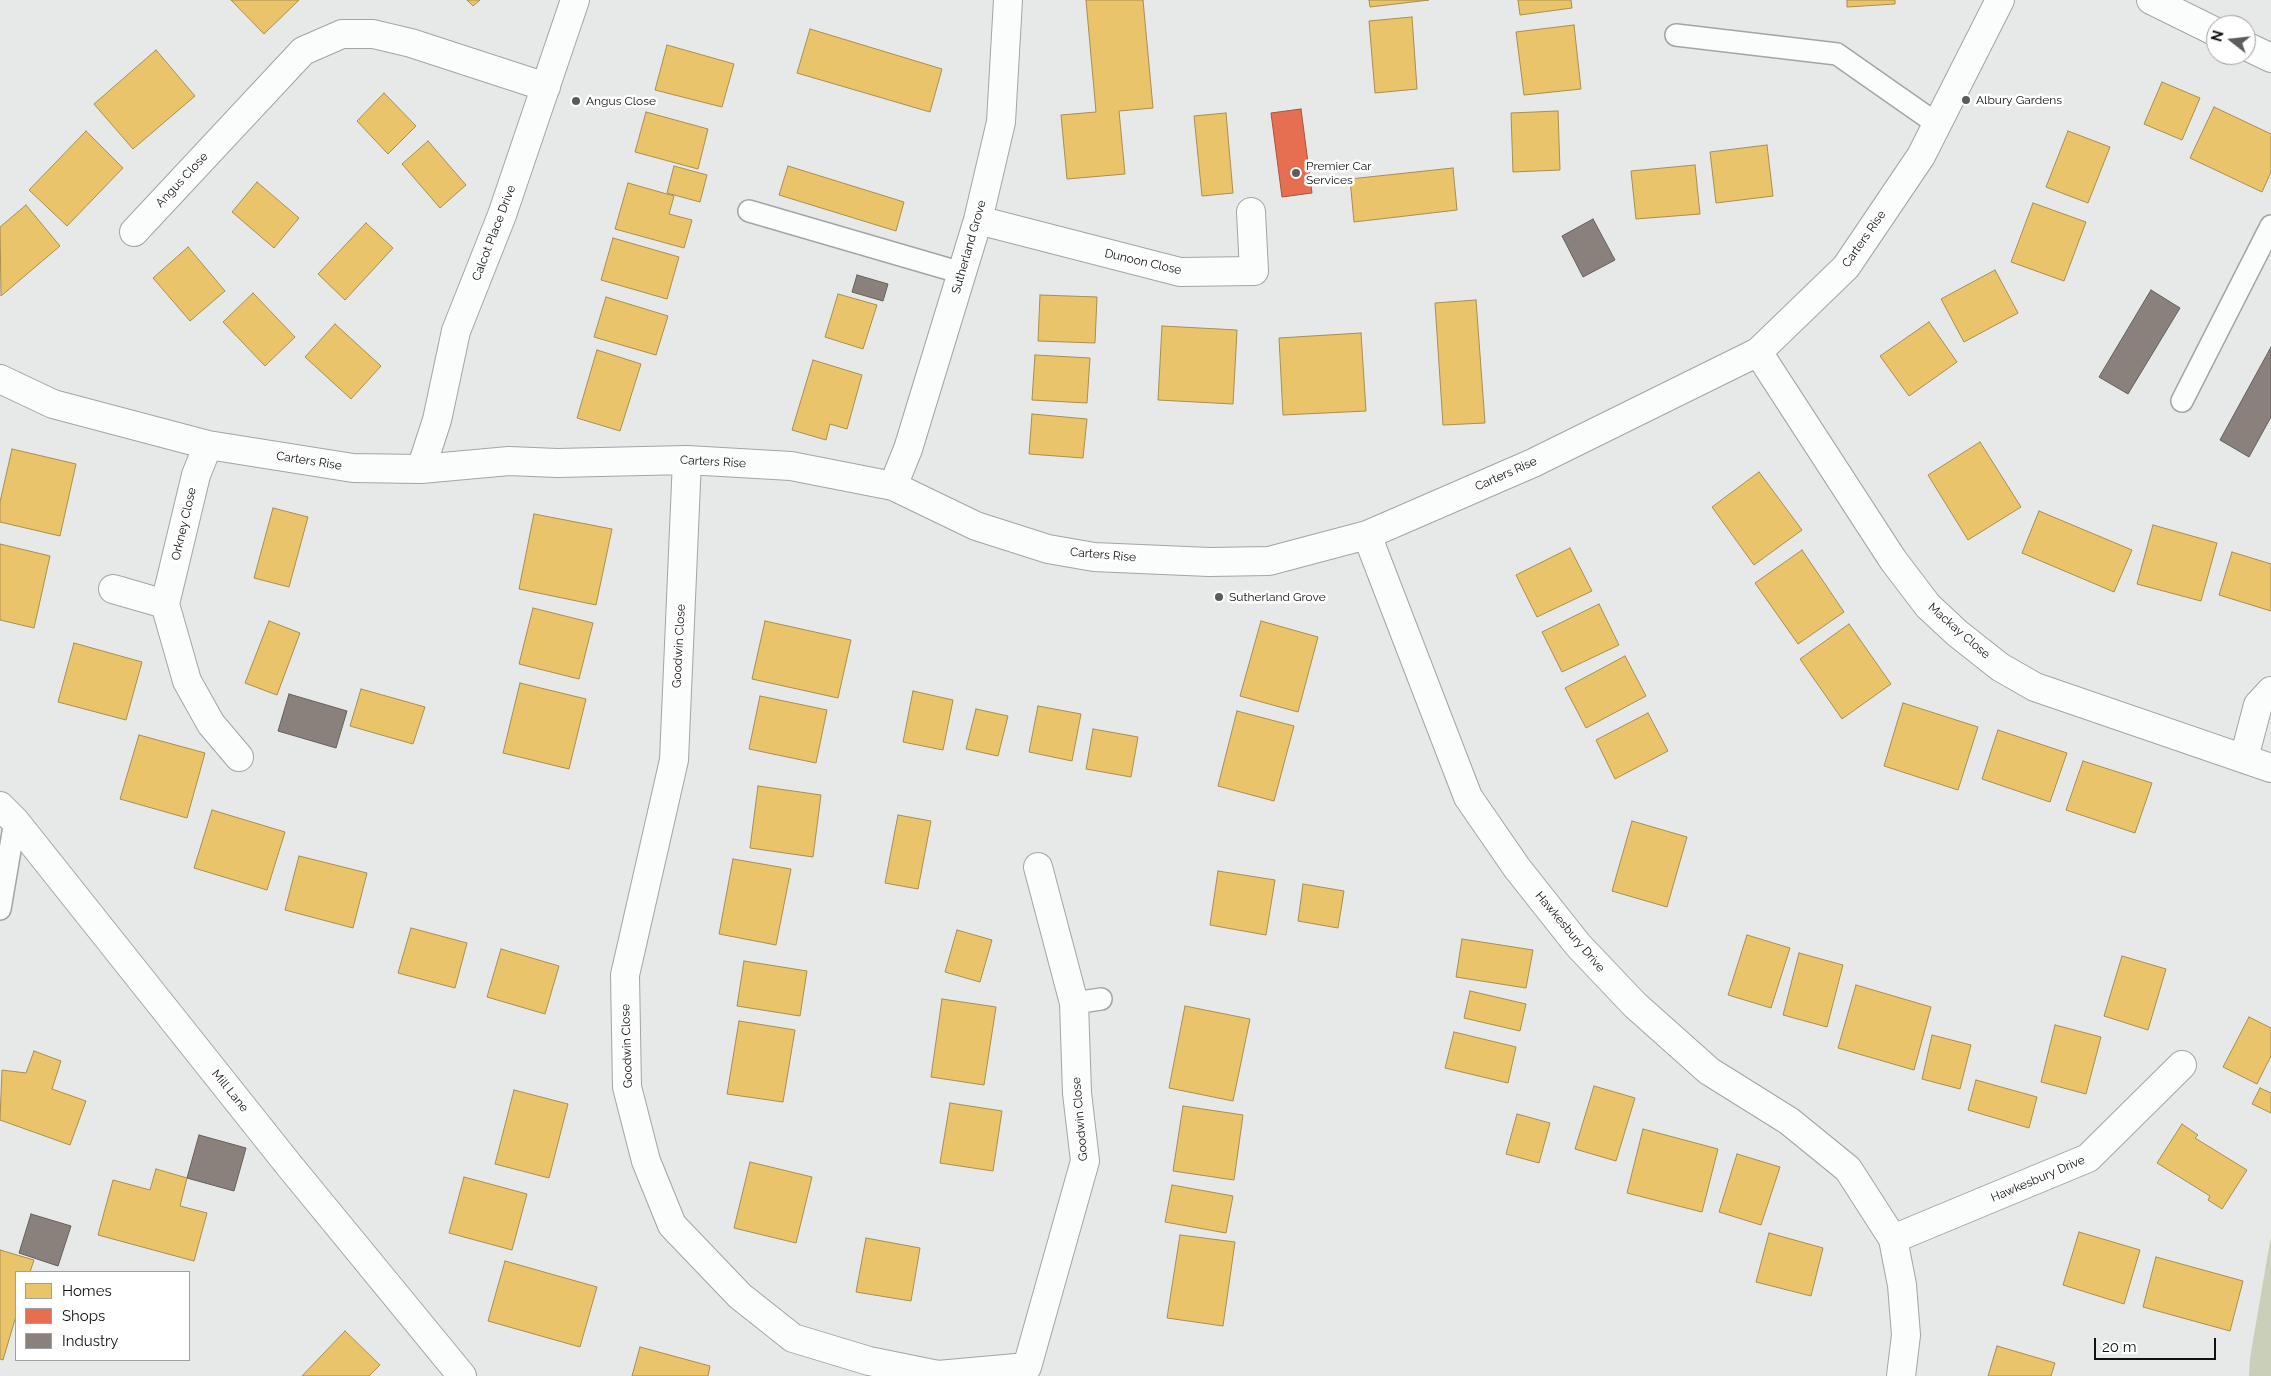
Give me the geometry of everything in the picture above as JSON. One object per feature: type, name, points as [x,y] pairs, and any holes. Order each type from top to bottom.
[{"type":"street","name":"Calcot Place Drive","points":[[421,469],[437,420],[456,331],[502,216],[575,0]]},
{"type":"street","name":"Sutherland Grove","points":[[893,486],[908,448],[978,220],[1001,122],[1008,0]]},
{"type":"street","name":"Carters Rise","points":[[0,379],[53,404],[208,445],[353,468],[421,469],[509,461],[557,463],[687,460],[791,466],[893,486],[976,526],[1048,549],[1094,557],[1209,562],[1269,561],[1367,535],[1533,463],[1758,352],[1846,267],[1921,156],[2000,0]]},
{"type":"street","points":[[2151,0],[2206,27]]},
{"type":"street","name":"Angus Close","points":[[134,232],[302,51],[342,34],[373,34],[411,43],[546,87]]},
{"type":"street","points":[[2256,51],[2271,58]]},
{"type":"street","name":"Dunoon Close","points":[[978,220],[1180,272],[1254,271],[1251,212]]},
{"type":"street","name":"Mackay Close","points":[[1758,352],[1893,560],[1928,606],[1957,633],[2000,667],[2035,687],[2271,768]]},
{"type":"street","name":"Orkney Close","points":[[208,445],[196,475],[165,604],[187,681],[211,724],[239,757]]},
{"type":"street","name":"Goodwin Close","points":[[687,460],[674,760],[625,975],[627,1087],[646,1161],[672,1226],[740,1296],[793,1338],[869,1362],[938,1375],[1034,1372],[1085,1161],[1078,1094],[1074,1002],[1038,867]]},
{"type":"street","name":"Hawkesbury Drive","points":[[1367,535],[1468,797],[1517,868],[1578,945],[1635,1005],[1709,1071],[1789,1120],[1848,1169],[1892,1239],[1902,1285],[1906,1334],[1901,1376]]},
{"type":"street","points":[[113,589],[165,604]]},
{"type":"street","points":[[2244,758],[2258,705],[2271,691]]},
{"type":"street","name":"Mill Lane","points":[[7,814],[294,1171],[462,1376]]},
{"type":"street","name":"Hawkesbury Drive","points":[[1892,1239],[2088,1158],[2182,1064]]},
{"type":"lane","points":[[1676,35],[1837,54],[1937,124]]},
{"type":"lane","points":[[749,211],[962,273]]},
{"type":"lane","points":[[2182,401],[2271,226]]},
{"type":"lane","points":[[0,909],[7,814]]},
{"type":"lane","points":[[1074,1002],[1101,999]]},
{"type":"green space","points":[[2271,1236],[2271,1376],[2249,1376],[2250,1358]]},
{"type":"building: Homes","points":[[231,0],[299,0],[264,34]]},
{"type":"building: Homes","points":[[467,0],[480,0],[473,6]]},
{"type":"building: Homes","points":[[1086,0],[1143,0],[1153,108],[1119,111],[1125,174],[1067,179],[1061,115],[1096,112]]},
{"type":"building: Homes","points":[[1369,0],[1429,0],[1370,7]]},
{"type":"building: Homes","points":[[1518,0],[1571,0],[1572,8],[1520,15]]},
{"type":"building: Homes","points":[[1847,0],[1895,0],[1895,4],[1847,7]]},
{"type":"building: Homes","points":[[1412,17],[1417,89],[1375,93],[1369,21]]},
{"type":"building: Homes","points":[[1574,25],[1581,89],[1524,95],[1516,32]]},
{"type":"building: Homes","points":[[810,29],[942,69],[930,112],[797,73]]},
{"type":"building: Homes","points":[[667,45],[734,64],[722,107],[655,90]]},
{"type":"building: Homes","points":[[156,50],[195,96],[133,149],[94,104]]},
{"type":"building: Homes","points":[[2162,82],[2200,98],[2182,140],[2144,124]]},
{"type":"building: Homes","points":[[384,93],[416,126],[388,154],[357,121]]},
{"type":"building: Homes","points":[[2214,107],[2271,134],[2271,172],[2262,192],[2190,158]]},
{"type":"building: Homes","points":[[1558,111],[1560,170],[1513,172],[1511,113]]},
{"type":"building: Homes","points":[[646,112],[708,129],[698,169],[635,152]]},
{"type":"building: Homes","points":[[1226,113],[1233,193],[1202,196],[1194,116]]},
{"type":"building: Homes","points":[[86,131],[123,168],[67,226],[29,190]]},
{"type":"building: Homes","points":[[2068,131],[2110,147],[2088,203],[2046,187]]},
{"type":"building: Homes","points":[[428,141],[466,185],[440,208],[402,164]]},
{"type":"building: Homes","points":[[1767,145],[1773,196],[1716,203],[1710,152]]},
{"type":"building: Homes","points":[[1695,165],[1700,214],[1636,219],[1631,171]]},
{"type":"building: Homes","points":[[674,166],[707,175],[700,202],[667,193]]},
{"type":"building: Homes","points":[[788,166],[904,202],[896,231],[779,195]]},
{"type":"building: Homes","points":[[1453,168],[1457,210],[1354,222],[1350,179]]},
{"type":"building: Homes","points":[[257,182],[299,218],[274,248],[232,212]]},
{"type":"building: Homes","points":[[628,183],[674,196],[669,214],[692,220],[684,248],[615,229]]},
{"type":"building: Homes","points":[[2033,203],[2086,222],[2064,281],[2011,262]]},
{"type":"building: Homes","points":[[26,205],[60,246],[1,296],[0,227]]},
{"type":"building: Homes","points":[[366,223],[393,248],[345,300],[318,274]]},
{"type":"building: Homes","points":[[613,238],[679,257],[667,299],[601,280]]},
{"type":"building: Homes","points":[[188,247],[225,291],[190,321],[153,278]]},
{"type":"building: Homes","points":[[1995,270],[2018,313],[1964,342],[1941,299]]},
{"type":"building: Homes","points":[[253,293],[295,337],[265,366],[223,322]]},
{"type":"building: Homes","points":[[838,294],[877,305],[863,349],[825,337]]},
{"type":"building: Homes","points":[[1040,295],[1097,297],[1095,343],[1038,341]]},
{"type":"building: Homes","points":[[606,297],[668,316],[656,355],[594,337]]},
{"type":"building: Homes","points":[[1476,300],[1485,423],[1443,425],[1435,303]]},
{"type":"building: Homes","points":[[1929,322],[1957,362],[1909,396],[1880,356]]},
{"type":"building: Homes","points":[[335,324],[381,366],[351,399],[305,357]]},
{"type":"building: Homes","points":[[1162,326],[1237,330],[1233,404],[1158,400]]},
{"type":"building: Homes","points":[[1361,333],[1366,411],[1283,415],[1279,338]]},
{"type":"building: Homes","points":[[597,350],[641,364],[620,431],[577,418]]},
{"type":"building: Homes","points":[[1035,355],[1090,358],[1087,403],[1032,400]]},
{"type":"building: Homes","points":[[813,360],[862,375],[847,429],[830,424],[826,440],[792,430]]},
{"type":"building: Homes","points":[[1032,414],[1087,419],[1083,458],[1029,454]]},
{"type":"building: Homes","points":[[1980,442],[2021,507],[1968,540],[1928,475]]},
{"type":"building: Homes","points":[[12,449],[76,464],[60,536],[0,522],[0,502]]},
{"type":"building: Homes","points":[[1759,472],[1802,530],[1754,565],[1712,507]]},
{"type":"building: Homes","points":[[273,508],[308,517],[289,587],[254,578]]},
{"type":"building: Homes","points":[[2039,511],[2132,550],[2114,592],[2022,553]]},
{"type":"building: Homes","points":[[534,514],[612,529],[596,605],[519,589]]},
{"type":"building: Homes","points":[[2153,525],[2217,543],[2201,601],[2137,584]]},
{"type":"building: Homes","points":[[0,544],[50,556],[34,628],[0,620]]},
{"type":"building: Homes","points":[[1570,548],[1592,591],[1537,617],[1516,575]]},
{"type":"building: Homes","points":[[1802,550],[1844,612],[1798,644],[1755,583]]},
{"type":"building: Homes","points":[[2232,552],[2271,564],[2271,611],[2219,595]]},
{"type":"building: Homes","points":[[1599,604],[1619,645],[1562,672],[1542,632]]},
{"type":"building: Homes","points":[[533,608],[593,623],[579,679],[519,664]]},
{"type":"building: Homes","points":[[269,621],[300,633],[277,695],[245,683]]},
{"type":"building: Homes","points":[[765,621],[851,640],[838,698],[752,679]]},
{"type":"building: Homes","points":[[1261,621],[1318,637],[1298,712],[1240,696]]},
{"type":"building: Homes","points":[[1849,624],[1891,684],[1842,719],[1800,659]]},
{"type":"building: Homes","points":[[74,643],[142,662],[126,720],[58,702]]},
{"type":"building: Homes","points":[[1625,656],[1646,696],[1586,728],[1565,688]]},
{"type":"building: Homes","points":[[520,683],[586,699],[569,769],[503,753]]},
{"type":"building: Homes","points":[[361,689],[425,707],[413,744],[350,726]]},
{"type":"building: Homes","points":[[913,691],[953,700],[943,750],[903,742]]},
{"type":"building: Homes","points":[[760,696],[827,710],[816,763],[749,749]]},
{"type":"building: Homes","points":[[1903,703],[1978,727],[1958,790],[1884,766]]},
{"type":"building: Homes","points":[[1038,706],[1081,714],[1072,761],[1029,752]]},
{"type":"building: Homes","points":[[976,709],[1008,716],[998,756],[966,749]]},
{"type":"building: Homes","points":[[1237,711],[1294,726],[1274,801],[1218,786]]},
{"type":"building: Homes","points":[[1648,713],[1668,751],[1615,779],[1596,740]]},
{"type":"building: Homes","points":[[1093,729],[1138,737],[1131,777],[1086,769]]},
{"type":"building: Homes","points":[[1998,730],[2067,753],[2050,802],[1982,779]]},
{"type":"building: Homes","points":[[139,735],[205,753],[187,818],[120,799]]},
{"type":"building: Homes","points":[[2083,761],[2152,783],[2135,833],[2066,810]]},
{"type":"building: Homes","points":[[758,786],[821,795],[813,857],[750,848]]},
{"type":"building: Homes","points":[[212,810],[285,832],[267,890],[194,868]]},
{"type":"building: Homes","points":[[898,815],[931,821],[918,889],[885,883]]},
{"type":"building: Homes","points":[[1632,821],[1687,837],[1667,907],[1612,891]]},
{"type":"building: Homes","points":[[299,856],[367,873],[353,928],[285,910]]},
{"type":"building: Homes","points":[[733,859],[791,869],[776,945],[719,934]]},
{"type":"building: Homes","points":[[1218,871],[1275,880],[1266,935],[1210,925]]},
{"type":"building: Homes","points":[[1303,884],[1344,891],[1338,928],[1298,921]]},
{"type":"building: Homes","points":[[411,928],[467,943],[455,988],[398,973]]},
{"type":"building: Homes","points":[[957,930],[992,940],[980,982],[945,972]]},
{"type":"building: Homes","points":[[1747,935],[1790,948],[1771,1008],[1728,995]]},
{"type":"building: Homes","points":[[1462,939],[1533,950],[1526,988],[1456,977]]},
{"type":"building: Homes","points":[[501,949],[559,966],[545,1014],[487,997]]},
{"type":"building: Homes","points":[[1799,953],[1843,965],[1827,1027],[1783,1015]]},
{"type":"building: Homes","points":[[2122,956],[2166,969],[2148,1030],[2104,1016]]},
{"type":"building: Homes","points":[[744,961],[807,971],[800,1016],[737,1006]]},
{"type":"building: Homes","points":[[1856,985],[1931,1007],[1914,1070],[1838,1048]]},
{"type":"building: Homes","points":[[1470,991],[1526,1004],[1520,1031],[1464,1018]]},
{"type":"building: Homes","points":[[942,999],[996,1007],[984,1085],[931,1077]]},
{"type":"building: Homes","points":[[1185,1006],[1250,1019],[1233,1101],[1169,1088]]},
{"type":"building: Homes","points":[[2249,1017],[2271,1028],[2271,1056],[2257,1084],[2223,1067]]},
{"type":"building: Homes","points":[[739,1021],[795,1030],[783,1102],[727,1094]]},
{"type":"building: Homes","points":[[2055,1025],[2101,1037],[2086,1094],[2041,1082]]},
{"type":"building: Homes","points":[[1454,1032],[1516,1047],[1508,1083],[1445,1068]]},
{"type":"building: Homes","points":[[1932,1035],[1971,1045],[1960,1089],[1922,1079]]},
{"type":"building: Homes","points":[[34,1051],[61,1061],[52,1089],[86,1101],[70,1145],[0,1120],[2,1070],[26,1073]]},
{"type":"building: Homes","points":[[1976,1080],[2037,1097],[2029,1128],[1968,1110]]},
{"type":"building: Homes","points":[[1594,1086],[1635,1098],[1616,1161],[1575,1149]]},
{"type":"building: Homes","points":[[2260,1088],[2271,1093],[2271,1113],[2252,1104]]},
{"type":"building: Homes","points":[[514,1090],[568,1104],[549,1178],[495,1164]]},
{"type":"building: Homes","points":[[950,1103],[1002,1111],[993,1171],[940,1163]]},
{"type":"building: Homes","points":[[1183,1106],[1243,1115],[1234,1180],[1173,1171]]},
{"type":"building: Homes","points":[[1517,1114],[1550,1123],[1539,1163],[1506,1154]]},
{"type":"building: Homes","points":[[2182,1124],[2198,1135],[2195,1138],[2247,1170],[2222,1209],[2208,1200],[2210,1196],[2157,1163]]},
{"type":"building: Homes","points":[[1643,1129],[1718,1149],[1702,1212],[1627,1193]]},
{"type":"building: Homes","points":[[1737,1154],[1780,1167],[1761,1225],[1719,1212]]},
{"type":"building: Homes","points":[[750,1162],[812,1177],[796,1243],[734,1228]]},
{"type":"building: Homes","points":[[156,1169],[187,1178],[180,1206],[207,1213],[194,1261],[98,1235],[113,1180],[150,1190]]},
{"type":"building: Homes","points":[[464,1177],[527,1194],[512,1250],[449,1233]]},
{"type":"building: Homes","points":[[1172,1185],[1233,1196],[1226,1233],[1165,1222]]},
{"type":"building: Homes","points":[[2079,1232],[2140,1250],[2124,1304],[2063,1285]]},
{"type":"building: Homes","points":[[1769,1233],[1823,1248],[1811,1296],[1756,1282]]},
{"type":"building: Homes","points":[[1180,1235],[1235,1242],[1223,1326],[1167,1318]]},
{"type":"building: Homes","points":[[866,1238],[920,1248],[911,1301],[856,1292]]},
{"type":"building: Homes","points":[[0,1250],[34,1260],[30,1271],[15,1271],[15,1319],[3,1360],[0,1359]]},
{"type":"building: Homes","points":[[2156,1257],[2243,1281],[2230,1331],[2143,1307]]},
{"type":"building: Homes","points":[[505,1261],[597,1287],[580,1347],[488,1321]]},
{"type":"building: Homes","points":[[345,1331],[380,1365],[369,1376],[302,1376]]},
{"type":"building: Homes","points":[[1997,1346],[2055,1363],[2051,1376],[1988,1376]]},
{"type":"building: Homes","points":[[640,1347],[710,1366],[708,1376],[632,1376]]},
{"type":"building: Shops","points":[[1301,109],[1312,193],[1282,197],[1271,113]]},
{"type":"building: Industry","points":[[1593,219],[1615,260],[1583,277],[1562,236]]},
{"type":"building: Industry","points":[[857,275],[888,284],[883,301],[852,292]]},
{"type":"building: Industry","points":[[2151,290],[2180,308],[2128,394],[2099,377]]},
{"type":"building: Industry","points":[[2271,347],[2271,417],[2249,457],[2220,440]]},
{"type":"building: Industry","points":[[289,694],[347,711],[336,748],[278,731]]},
{"type":"building: Industry","points":[[199,1135],[246,1148],[234,1191],[187,1178]]},
{"type":"building: Industry","points":[[31,1214],[71,1226],[58,1266],[19,1253]]},
{"type":"place","name":"Albury Gardens","points":[[1966,100]]},
{"type":"place","name":"Angus Close","points":[[576,101]]},
{"type":"place","name":"Premier Car Services","points":[[1296,173]]},
{"type":"place","name":"Sutherland Grove","points":[[1219,597]]}]
